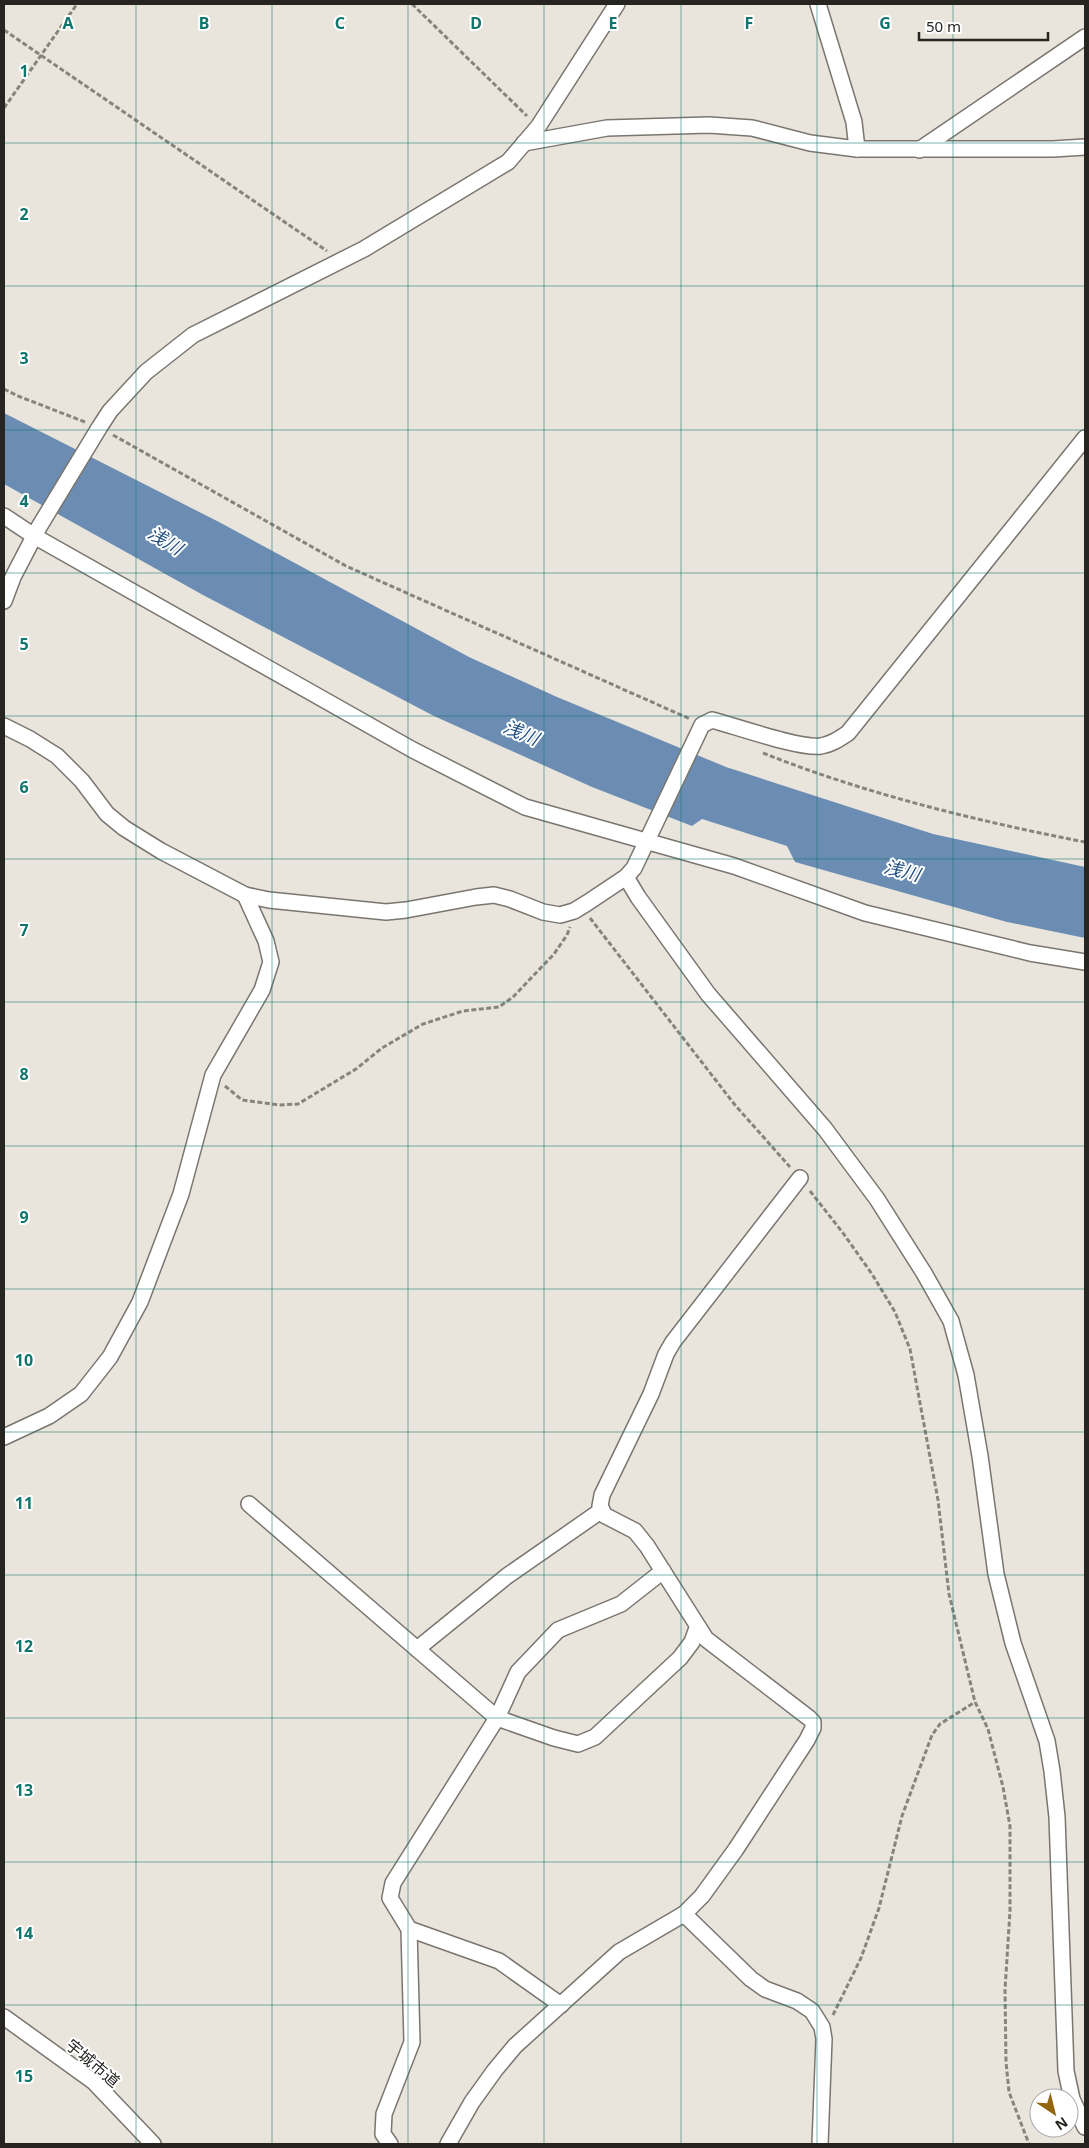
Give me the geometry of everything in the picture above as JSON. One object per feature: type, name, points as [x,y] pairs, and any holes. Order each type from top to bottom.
[{"type":"street","points":[[4,601],[12,577],[37,531],[96,433],[110,411],[146,372],[193,334],[340,260],[364,250],[508,162],[538,127],[617,4]]},
{"type":"street","points":[[818,4],[854,122],[857,149]]},
{"type":"street","points":[[919,150],[1085,37]]},
{"type":"street","points":[[524,143],[607,128],[709,124],[752,128],[810,143],[857,149],[1085,148]]},
{"type":"street","points":[[4,726],[57,756],[82,781],[107,814],[124,828],[161,851],[245,895],[270,900],[386,912],[494,895],[543,912],[560,915],[577,909],[626,877],[639,859],[699,732],[712,720],[789,742],[819,747],[836,742],[848,733],[862,718],[1085,438]]},
{"type":"street","points":[[4,516],[37,531],[412,750],[525,807],[648,837],[865,913],[1030,953],[1085,962]]},
{"type":"street","points":[[626,877],[638,898],[708,994],[825,1129],[877,1199],[924,1273],[951,1321],[966,1375],[980,1456],[996,1574],[1013,1643],[1047,1741],[1050,1756],[1057,1817],[1066,2072],[1072,2099],[1085,2127]]},
{"type":"street","points":[[4,1437],[50,1416],[81,1394],[110,1357],[140,1302],[181,1194],[214,1075],[262,990],[271,962],[266,940],[245,895]]},
{"type":"street","points":[[448,2144],[472,2102],[515,2046],[619,1952],[684,1914],[702,1896],[807,1740],[812,1728],[813,1722],[706,1639],[697,1628],[647,1546],[635,1531],[604,1515],[600,1506],[602,1495],[651,1394],[666,1354],[673,1342],[800,1178]]},
{"type":"street","points":[[249,1504],[497,1718],[554,1738],[578,1744],[595,1737],[680,1658],[692,1642],[697,1628]]},
{"type":"street","points":[[417,1649],[507,1576],[602,1510]]},
{"type":"street","points":[[390,2144],[383,2134],[384,2114],[412,2042],[410,1928],[390,1898],[393,1883],[497,1718],[518,1672],[558,1630],[621,1604],[663,1571]]},
{"type":"street","points":[[684,1914],[751,1979],[766,1988],[797,2001],[812,2011],[822,2027],[824,2039],[820,2144],[831,2144]]},
{"type":"street","points":[[410,1928],[500,1961],[561,2006]]},
{"type":"street","name":"宇城市道","points":[[4,2018],[94,2082],[153,2144]]},
{"type":"path","points":[[4,108],[77,4]]},
{"type":"path","points":[[412,4],[538,127]]},
{"type":"path","points":[[4,30],[340,260]]},
{"type":"path","points":[[4,389],[96,433],[346,566],[699,732]]},
{"type":"path","points":[[761,752],[806,770],[932,807],[1021,830],[1085,842]]},
{"type":"path","points":[[214,1075],[242,1100],[278,1105],[298,1104],[356,1069],[382,1048],[423,1024],[463,1011],[499,1006],[513,997],[554,954],[567,935],[577,909]]},
{"type":"path","points":[[577,909],[735,1105],[800,1178],[843,1233],[872,1274],[895,1312],[910,1349],[938,1500],[949,1594],[975,1702],[988,1729],[1003,1787],[1010,1826],[1010,1911],[1005,1990],[1006,2062],[1009,2092],[1029,2144]]},
{"type":"path","points":[[822,2027],[835,2014],[861,1958],[879,1908],[902,1816],[932,1735],[940,1724],[975,1702]]},
{"type":"water","name":"浅川","points":[[4,413],[219,522],[469,657],[557,697],[726,767],[933,834],[1085,867],[1085,938],[1007,922],[795,862],[787,846],[702,819],[692,826],[592,787],[434,716],[203,595],[4,484]]}]
